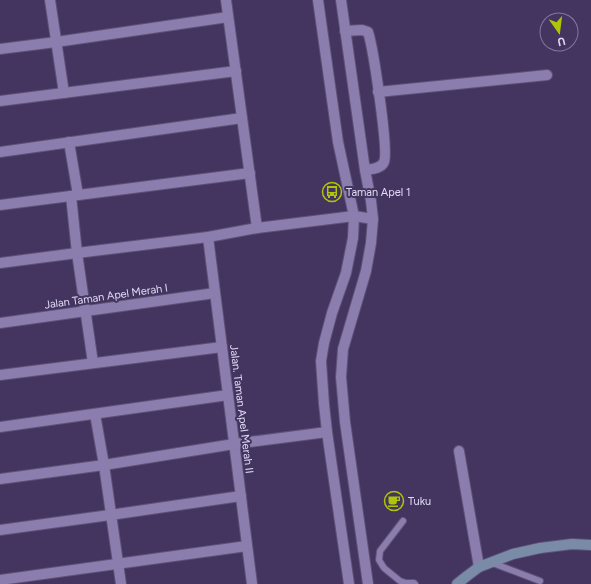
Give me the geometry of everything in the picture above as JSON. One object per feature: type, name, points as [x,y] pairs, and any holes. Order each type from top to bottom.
[{"type":"main road","points":[[457,584],[479,567],[514,554],[540,548],[572,544],[591,545]]},
{"type":"street","points":[[50,0],[64,92]]},
{"type":"street","points":[[226,0],[257,228]]},
{"type":"street","points":[[318,0],[338,142],[354,216],[353,238],[346,273],[332,313],[324,342],[321,361],[327,432],[349,584]]},
{"type":"street","points":[[341,0],[373,219],[371,243],[366,271],[343,349],[341,377],[345,422],[368,584]]},
{"type":"street","points":[[0,48],[56,42],[228,17]]},
{"type":"street","points":[[345,31],[362,30],[368,32],[383,126],[385,158],[383,164],[378,168],[365,170]]},
{"type":"street","points":[[0,101],[236,71]]},
{"type":"street","points":[[378,92],[547,75]]},
{"type":"street","points":[[0,152],[242,118]]},
{"type":"street","points":[[69,142],[74,196],[76,253],[93,363]]},
{"type":"street","points":[[0,205],[250,173]]},
{"type":"street","points":[[0,263],[208,237],[257,228],[354,216],[373,219]]},
{"type":"street","name":"Jalan. Taman Apel Merah II","points":[[208,237],[252,584]]},
{"type":"street","name":"Jalan Taman Apel Merah I","points":[[0,323],[215,293]]},
{"type":"street","points":[[0,375],[222,347]]},
{"type":"street","points":[[0,427],[228,395]]},
{"type":"street","points":[[95,414],[122,584]]},
{"type":"street","points":[[0,480],[234,444],[327,432]]},
{"type":"street","points":[[459,450],[479,567]]},
{"type":"street","points":[[0,530],[241,496]]},
{"type":"street","points":[[0,580],[247,546]]},
{"type":"lane","points":[[403,521],[380,551],[379,560],[384,568],[400,581],[415,584]]},
{"type":"lane","points":[[490,562],[540,581]]},
{"type":"place","name":"Taman Apel 1","points":[[332,192]]},
{"type":"place","name":"Tuku","points":[[394,501]]}]
